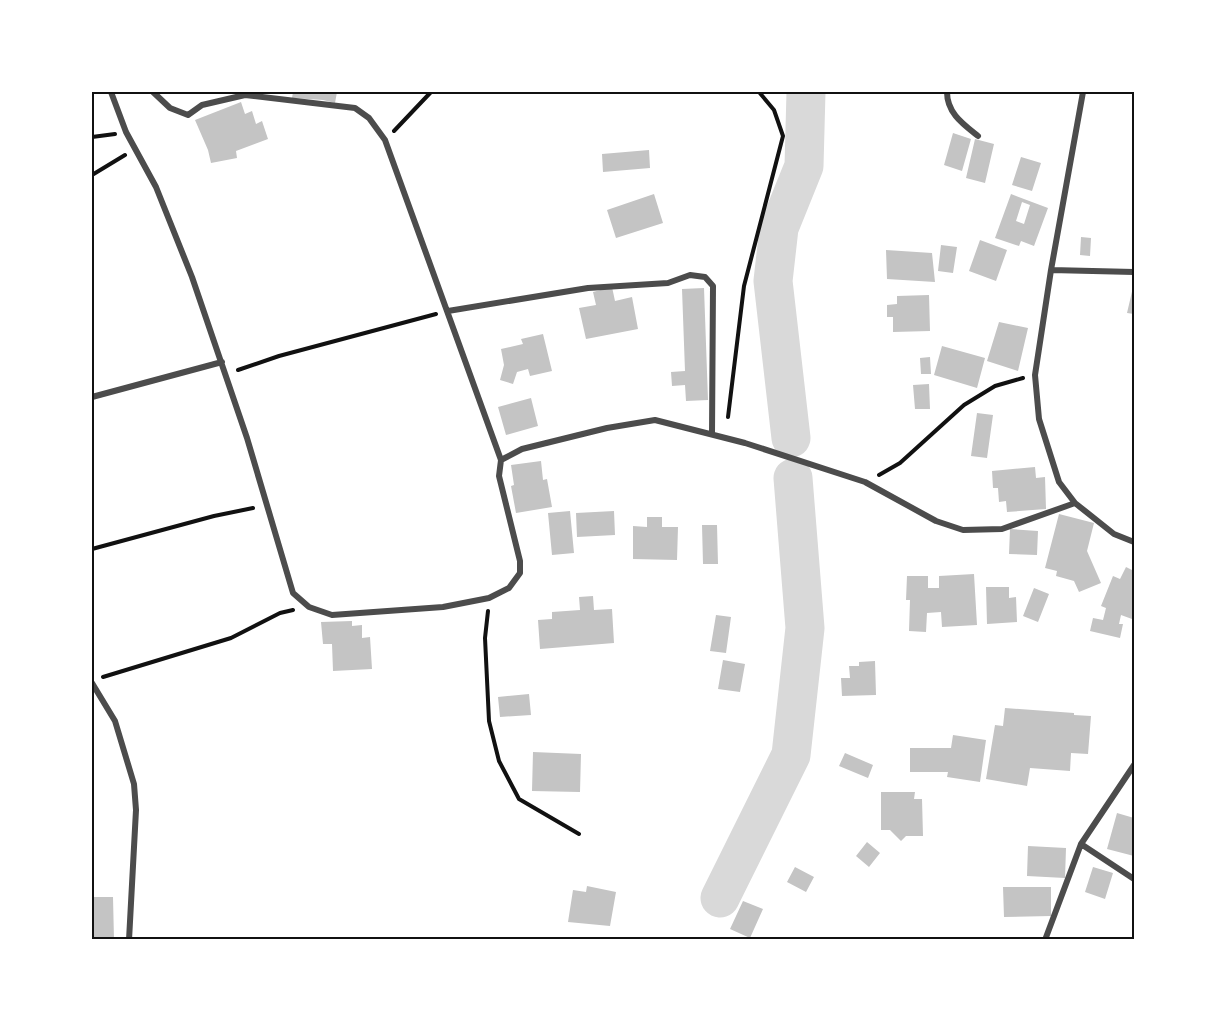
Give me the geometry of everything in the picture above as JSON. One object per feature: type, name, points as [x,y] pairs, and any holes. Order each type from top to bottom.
[{"type":"street","points":[[111,92],[126,132],[156,187],[192,277],[226,374],[293,593],[309,608],[332,615],[443,607],[489,598],[509,588],[520,573],[520,561],[499,476],[501,460],[385,140],[369,118],[355,108],[245,95],[202,105],[188,116],[170,108],[153,92]]},
{"type":"street","points":[[947,92],[949,107],[956,118],[978,136]]},
{"type":"street","points":[[1083,92],[1035,375],[1039,419],[1059,482],[1075,503],[1114,534],[1134,542]]},
{"type":"street","points":[[1051,270],[1134,272]]},
{"type":"street","points":[[448,311],[588,288],[668,284],[690,275],[705,277],[713,286],[712,434]]},
{"type":"street","points":[[92,397],[222,362]]},
{"type":"street","points":[[501,460],[522,449],[607,428],[655,420],[712,434],[865,482],[936,521],[963,530],[1002,529],[1075,503]]},
{"type":"street","points":[[92,683],[115,721],[134,784],[136,810],[129,939]]},
{"type":"street","points":[[1045,939],[1081,844],[1134,765]]},
{"type":"street","points":[[1081,844],[1134,879]]},
{"type":"path","points":[[385,140],[431,92]]},
{"type":"path","points":[[725,438],[744,286],[783,136],[774,110],[759,92]]},
{"type":"path","points":[[92,137],[126,132]]},
{"type":"path","points":[[92,175],[136,149]]},
{"type":"path","points":[[226,374],[279,356],[448,311]]},
{"type":"path","points":[[865,482],[900,463],[964,405],[995,386],[1035,375]]},
{"type":"path","points":[[92,549],[214,516],[266,505]]},
{"type":"path","points":[[489,598],[485,638],[489,721],[499,761],[519,799],[579,834]]},
{"type":"path","points":[[102,677],[231,638],[280,612],[309,608]]},
{"type":"building","points":[[293,92],[337,92],[335,103],[292,98]]},
{"type":"building","points":[[241,102],[245,114],[252,111],[256,124],[262,121],[268,139],[236,151],[237,158],[211,163],[195,120]]},
{"type":"building","points":[[953,133],[971,139],[962,171],[944,165]]},
{"type":"building","points":[[975,139],[994,144],[985,183],[966,178]]},
{"type":"building","points":[[649,150],[650,168],[603,172],[602,154]]},
{"type":"building","points":[[1021,157],[1041,163],[1032,191],[1012,185]]},
{"type":"building","points":[[654,194],[663,223],[616,238],[607,210]]},
{"type":"building","points":[[1011,194],[1048,208],[1034,246],[1021,241],[1019,246],[995,238]],"holes":[[[1022,202],[1030,205],[1024,224],[1016,221]]]},
{"type":"building","points":[[1081,237],[1091,238],[1090,256],[1080,255]]},
{"type":"building","points":[[980,240],[1007,250],[996,281],[969,271]]},
{"type":"building","points":[[941,245],[957,247],[953,273],[938,271]]},
{"type":"building","points":[[886,250],[932,253],[935,282],[887,279]]},
{"type":"building","points":[[1134,283],[1134,314],[1127,313]]},
{"type":"building","points":[[612,287],[615,301],[632,297],[638,329],[586,339],[579,308],[596,305],[593,292]]},
{"type":"building","points":[[704,288],[708,400],[686,401],[685,385],[672,386],[671,372],[685,371],[682,289]]},
{"type":"building","points":[[929,295],[930,331],[893,332],[893,317],[887,317],[887,305],[897,304],[897,296]]},
{"type":"building","points":[[999,322],[1028,328],[1018,371],[987,361]]},
{"type":"building","points":[[543,334],[552,371],[530,376],[528,369],[517,372],[513,384],[500,380],[504,365],[501,349],[523,344],[521,339]]},
{"type":"building","points":[[942,346],[985,358],[977,388],[934,375]]},
{"type":"building","points":[[930,357],[931,374],[921,374],[920,358]]},
{"type":"building","points":[[929,384],[930,409],[915,409],[913,385]]},
{"type":"building","points":[[531,398],[538,426],[506,435],[498,407]]},
{"type":"building","points":[[977,413],[993,415],[987,458],[971,456]]},
{"type":"building","points":[[541,461],[543,480],[547,479],[552,507],[516,513],[511,486],[514,485],[511,465]]},
{"type":"building","points":[[1035,467],[1036,478],[1045,477],[1046,509],[1007,512],[1006,501],[999,502],[998,488],[993,488],[992,471]]},
{"type":"building","points":[[570,511],[574,553],[552,555],[548,513]]},
{"type":"building","points":[[614,511],[615,535],[577,537],[576,513]]},
{"type":"building","points":[[1059,514],[1094,523],[1087,551],[1101,583],[1079,592],[1074,581],[1056,576],[1057,571],[1045,568]]},
{"type":"building","points":[[647,517],[662,517],[662,527],[678,527],[677,560],[633,559],[633,526],[647,527]]},
{"type":"building","points":[[702,525],[717,525],[718,564],[703,564]]},
{"type":"building","points":[[1010,529],[1038,531],[1037,555],[1009,554]]},
{"type":"building","points":[[1126,567],[1134,571],[1132,619],[1121,615],[1119,624],[1123,624],[1120,638],[1090,631],[1093,618],[1103,620],[1106,608],[1101,606],[1113,576],[1120,579]]},
{"type":"building","points":[[974,574],[977,625],[942,627],[941,612],[927,613],[926,632],[909,631],[910,600],[906,600],[907,576],[928,576],[928,588],[939,588],[939,576]]},
{"type":"building","points":[[986,587],[1009,587],[1009,598],[1016,597],[1017,622],[987,624]]},
{"type":"building","points":[[1034,588],[1049,594],[1038,622],[1023,616]]},
{"type":"building","points":[[593,596],[594,610],[612,609],[614,643],[540,649],[538,620],[552,619],[552,612],[580,610],[579,597]]},
{"type":"building","points":[[716,615],[731,617],[726,653],[710,651]]},
{"type":"building","points":[[352,621],[352,626],[362,625],[362,638],[370,637],[372,669],[333,671],[332,644],[323,644],[321,622]]},
{"type":"building","points":[[723,660],[745,664],[740,692],[718,689]]},
{"type":"building","points":[[875,661],[876,695],[842,696],[841,678],[850,678],[849,666],[859,666],[859,662]]},
{"type":"building","points":[[529,694],[531,715],[500,717],[498,697]]},
{"type":"building","points":[[1005,708],[1091,716],[1088,754],[1071,753],[1070,771],[1030,768],[1027,786],[986,779],[995,725],[1003,726]]},
{"type":"building","points":[[953,735],[986,740],[980,782],[947,777],[948,772],[910,772],[910,748],[951,748]]},
{"type":"building","points":[[533,752],[581,754],[580,792],[532,791]]},
{"type":"building","points":[[845,753],[873,765],[868,778],[839,766]]},
{"type":"building","points":[[881,792],[915,792],[914,799],[922,799],[923,836],[906,836],[901,841],[890,830],[881,830]]},
{"type":"building","points":[[1117,813],[1134,818],[1134,856],[1107,849]]},
{"type":"building","points":[[867,842],[880,853],[869,867],[856,856]]},
{"type":"building","points":[[1028,846],[1066,848],[1065,878],[1027,876]]},
{"type":"building","points":[[795,867],[814,877],[806,892],[787,882]]},
{"type":"building","points":[[1093,867],[1113,873],[1105,899],[1085,892]]},
{"type":"building","points":[[587,886],[616,892],[610,926],[568,922],[573,890],[586,892]]},
{"type":"building","points":[[1003,887],[1051,887],[1051,916],[1004,917]]},
{"type":"building","points":[[92,897],[113,897],[114,940],[92,940]]},
{"type":"building","points":[[743,901],[763,909],[750,938],[730,929]]},
{"type":"waterway","points":[[791,438],[773,281],[779,228],[804,166],[806,92]]},
{"type":"waterway","points":[[720,898],[791,755],[805,628],[793,478]]}]
